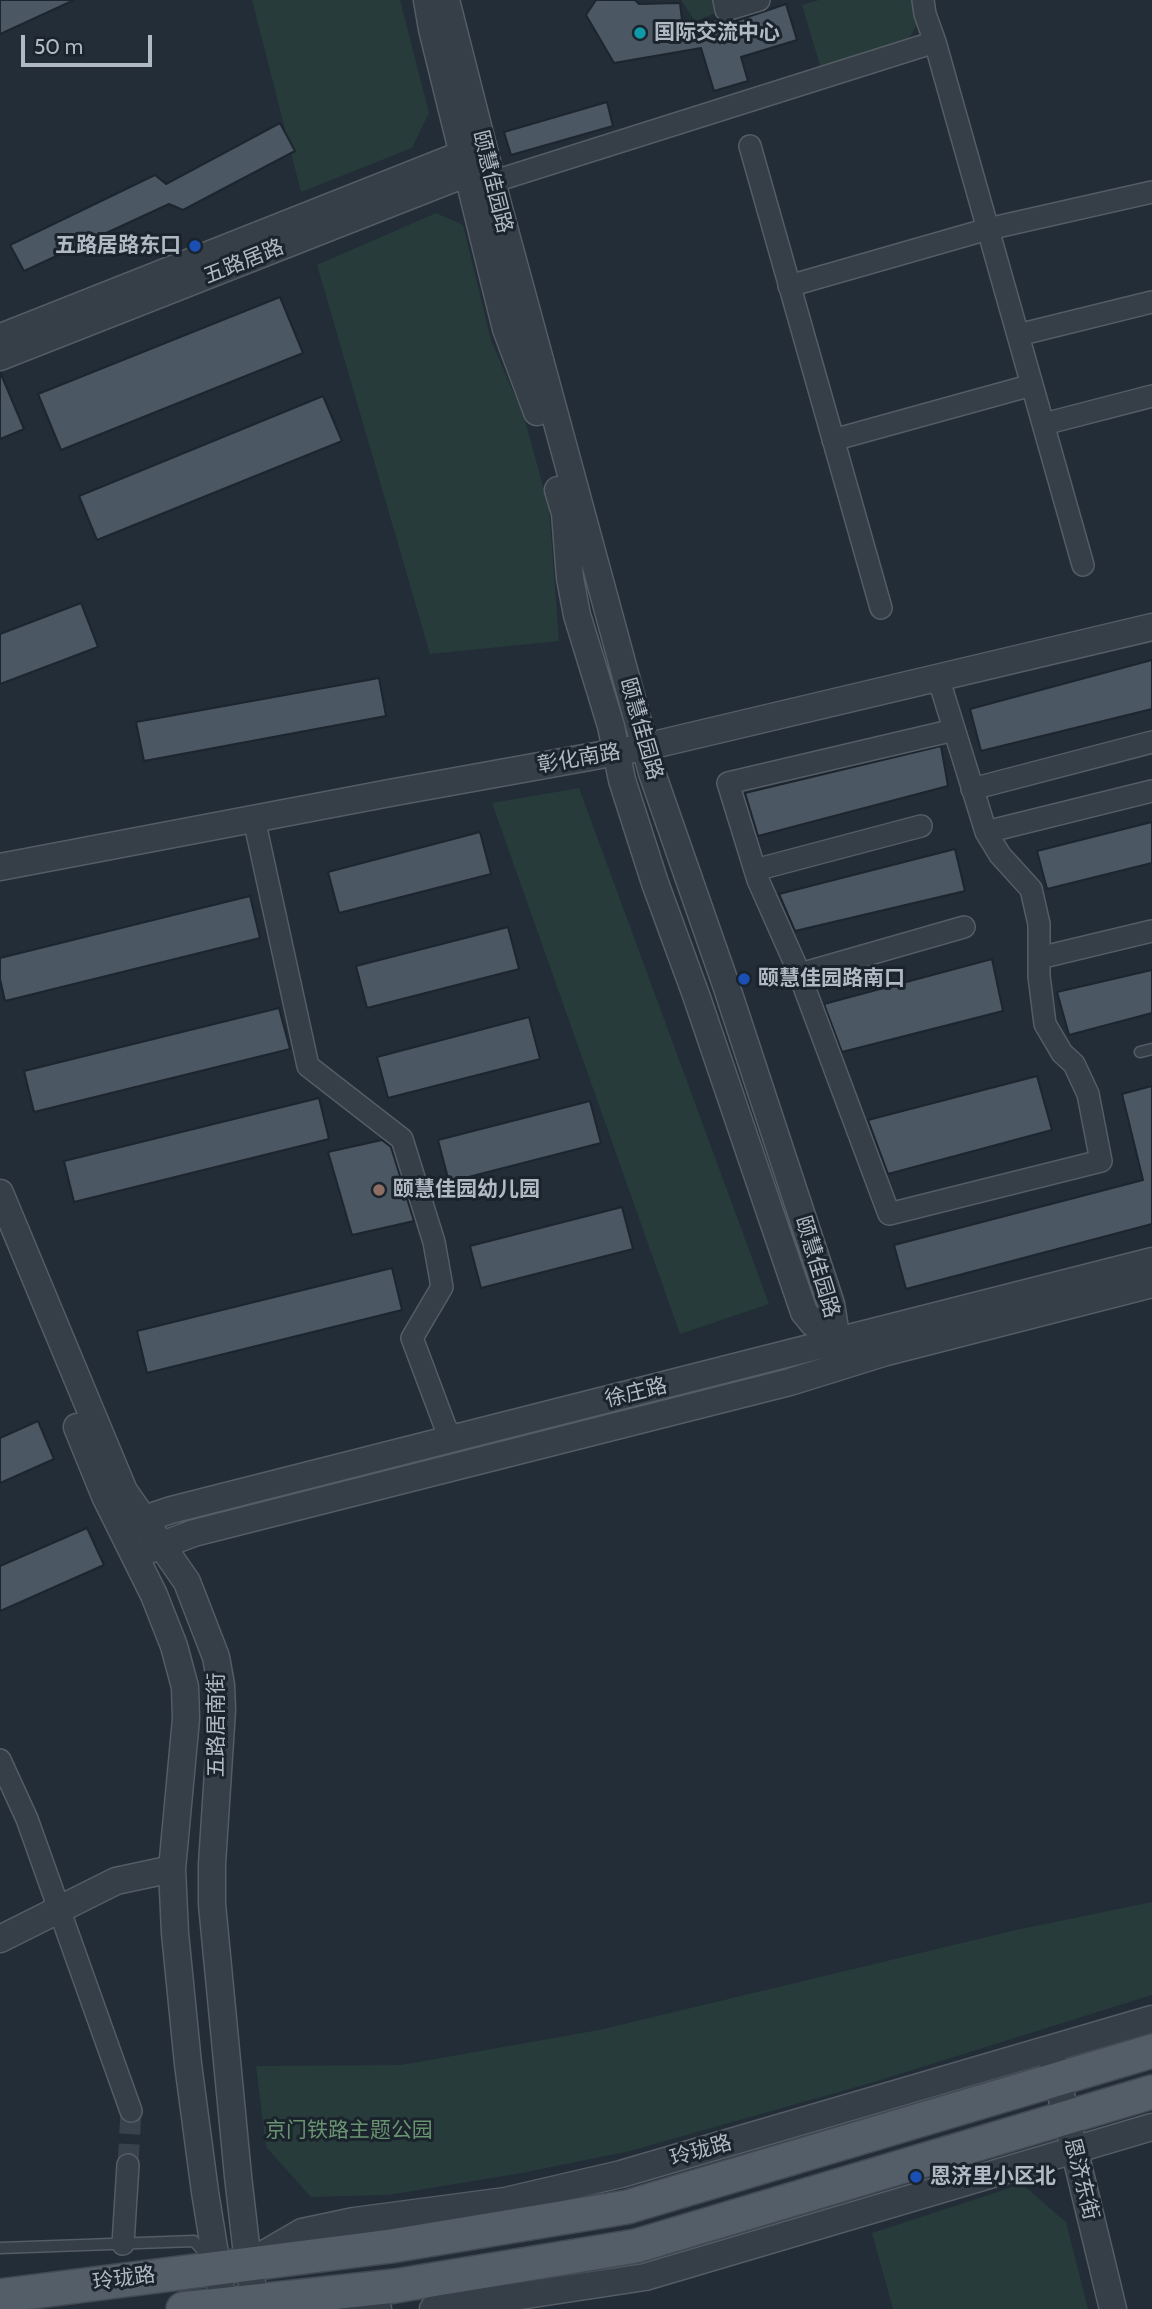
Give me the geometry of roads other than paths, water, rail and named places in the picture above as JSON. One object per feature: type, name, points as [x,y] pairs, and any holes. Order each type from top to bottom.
[{"type":"main road","name":"玲珑路","points":[[0,2296],[391,2246],[626,2207],[1054,2065],[1152,2051]]},
{"type":"main road","points":[[183,2309],[240,2306],[395,2286],[636,2246],[1152,2092]]},
{"type":"street","name":"颐慧佳园路","points":[[427,0],[432,29],[479,164],[645,747],[831,1304],[840,1353]]},
{"type":"street","name":"颐慧佳园路","points":[[446,0],[479,164],[506,329],[532,395],[565,513],[570,578],[578,615],[611,726],[622,780],[804,1312],[840,1353]]},
{"type":"street","points":[[724,0],[726,10],[759,0]]},
{"type":"street","points":[[923,0],[1083,565]]},
{"type":"street","points":[[479,164],[935,42]]},
{"type":"street","points":[[750,146],[881,608]]},
{"type":"street","name":"五路居路","points":[[0,338],[479,164]]},
{"type":"street","name":"五路居路","points":[[0,357],[479,164]]},
{"type":"street","points":[[789,286],[988,229],[1152,192]]},
{"type":"street","points":[[1018,335],[1152,302]]},
{"type":"street","points":[[833,440],[1032,385]]},
{"type":"street","points":[[1044,424],[1152,396]]},
{"type":"street","name":"彰化南路","points":[[0,867],[645,747],[1152,627]]},
{"type":"street","points":[[938,677],[986,832],[1000,855],[1031,889],[1039,924],[1039,976],[1045,1024],[1062,1053],[1074,1064],[1088,1094],[1101,1161],[889,1214],[800,974],[755,870],[728,783],[954,730]]},
{"type":"street","points":[[972,789],[1152,742]]},
{"type":"street","points":[[986,832],[1152,791]]},
{"type":"street","points":[[254,819],[308,1066],[402,1139],[434,1242],[442,1287],[412,1338],[444,1426],[452,1439]]},
{"type":"street","points":[[755,870],[921,826]]},
{"type":"street","points":[[800,974],[964,927]]},
{"type":"street","points":[[1039,958],[1152,931]]},
{"type":"street","name":"五路居南街","points":[[0,1193],[124,1491],[132,1523],[134,1556],[154,1595],[174,1646],[185,1687],[185,1732],[172,1870],[175,1933],[188,2064],[233,2266]]},
{"type":"street","name":"五路居南街","points":[[0,1235],[105,1496],[132,1523],[161,1545],[187,1582],[216,1657],[221,1685],[212,1904],[233,2266]]},
{"type":"street","name":"徐庄路","points":[[134,1556],[194,1533],[776,1386],[840,1353],[1152,1261]]},
{"type":"street","name":"徐庄路","points":[[132,1523],[170,1510],[452,1439],[1152,1284]]},
{"type":"street","points":[[0,1760],[27,1819],[131,2111]]},
{"type":"street","points":[[0,1939],[116,1881],[172,1870]]},
{"type":"street","name":"玲珑路","points":[[1054,2065],[1152,2019]]},
{"type":"street","name":"恩济东街","points":[[1054,2065],[1113,2309]]},
{"type":"street","points":[[433,2309],[645,2277],[1152,2127]]},
{"type":"street","points":[[123,2244],[128,2165]]},
{"type":"street","points":[[233,2266],[240,2306],[378,2309]]},
{"type":"lane","points":[[1140,1052],[1152,1049]]},
{"type":"lane","points":[[0,2248],[194,2241],[233,2266]]},
{"type":"tunnel","points":[[128,2165],[131,2111]]},
{"type":"place","name":"国际交流中心","points":[[640,33]]},
{"type":"place","name":"五路居路东口","points":[[195,246]]},
{"type":"place","name":"颐慧佳园路南口","points":[[744,979]]},
{"type":"place","name":"颐慧佳园幼儿园","points":[[379,1190]]},
{"type":"place","name":"恩济里小区北","points":[[916,2177]]},
{"type":"park label","name":"京门铁路主题公园","points":[[349,2131]]}]
